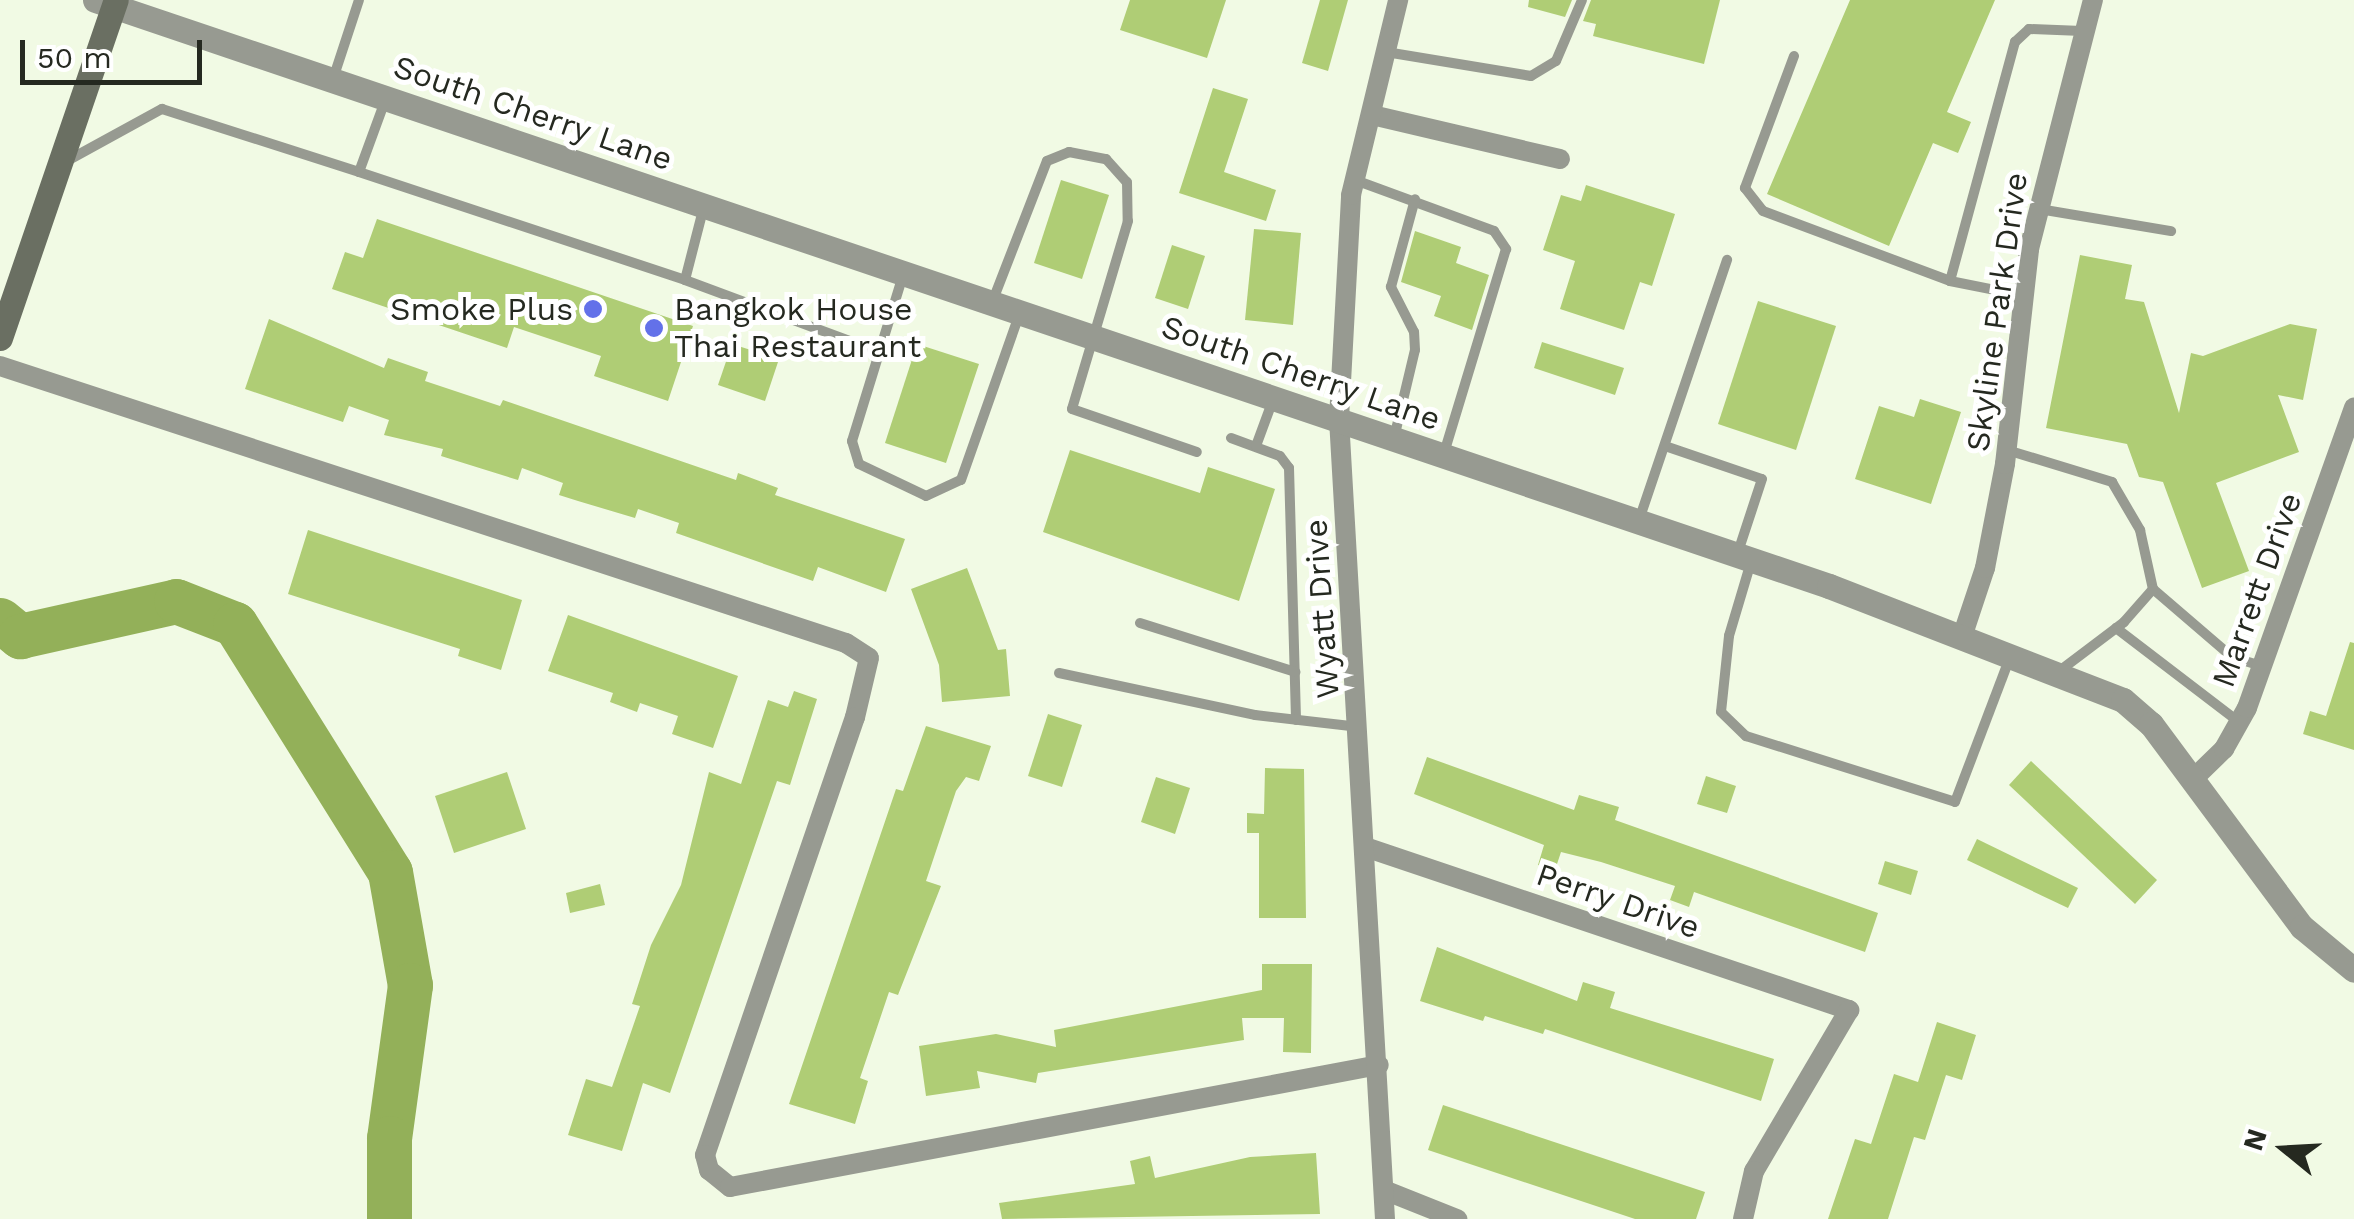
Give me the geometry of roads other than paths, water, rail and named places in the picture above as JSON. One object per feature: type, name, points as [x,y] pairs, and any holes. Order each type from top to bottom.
[{"type":"main road","points":[[0,338],[60,164],[108,2]]},
{"type":"street","name":"Wyatt Drive","points":[[1385,1219],[1368,848],[1339,419],[1342,282],[1355,180],[1398,0]]},
{"type":"street","name":"Skyline Park Drive","points":[[1964,634],[1985,568],[2008,450],[2038,209],[2082,30],[2094,0]]},
{"type":"street","name":"South Cherry Lane","points":[[108,2],[1964,634],[2124,700],[2151,724],[2302,927],[2354,970]]},
{"type":"street","points":[[1372,115],[1560,159]]},
{"type":"street","points":[[0,366],[861,649],[869,658],[869,674],[705,1155],[709,1170],[730,1187],[1378,1065]]},
{"type":"street","name":"Marrett Drive","points":[[2192,780],[2224,750],[2239,722],[2354,407]]},
{"type":"street","name":"Perry Drive","points":[[1368,848],[1849,1010],[1754,1171],[1744,1219]]},
{"type":"street","points":[[1384,1190],[1457,1219]]},
{"type":"lane","points":[[332,80],[358,0]]},
{"type":"lane","points":[[1386,52],[1531,76],[1556,61],[1582,0]]},
{"type":"lane","points":[[1950,281],[2015,42],[2029,29],[2082,30]]},
{"type":"lane","points":[[1794,56],[1745,188],[1763,211],[1950,281],[2025,296]]},
{"type":"lane","points":[[360,172],[386,98]]},
{"type":"lane","points":[[60,164],[162,109],[685,280],[880,352]]},
{"type":"lane","points":[[992,301],[1047,161],[1070,152],[1106,159],[1127,182],[1128,220],[1072,409],[1196,452]]},
{"type":"lane","points":[[1355,180],[1494,231],[1506,250],[1442,457]]},
{"type":"lane","points":[[1394,439],[1414,350],[1414,332],[1391,287],[1415,199]]},
{"type":"lane","points":[[685,280],[704,204]]},
{"type":"lane","points":[[2038,209],[2170,230]]},
{"type":"lane","points":[[1638,524],[1727,260]]},
{"type":"lane","points":[[904,272],[852,441],[859,464],[926,496],[946,492],[960,480],[1020,311]]},
{"type":"lane","points":[[1256,446],[1274,396]]},
{"type":"lane","points":[[1231,438],[1286,461],[1291,475],[1296,720]]},
{"type":"lane","points":[[1665,446],[1762,479],[1729,636],[1721,712],[1746,736],[1955,802],[2011,654]]},
{"type":"lane","points":[[2008,450],[2112,482],[2140,530],[2153,589],[2232,657],[2262,667]]},
{"type":"lane","points":[[2057,672],[2116,628],[2153,589]]},
{"type":"lane","points":[[1140,624],[1295,672]]},
{"type":"lane","points":[[2116,628],[2239,722]]},
{"type":"lane","points":[[1059,673],[1296,720],[1360,727]]},
{"type":"waterway","points":[[0,620],[20,636],[176,601],[235,624],[390,872],[410,985],[389,1138],[389,1219]]},
{"type":"place","name":"Smoke Plus","points":[[593,309]]},
{"type":"place","name":"Bangkok House Thai Restaurant","points":[[654,328]]}]
